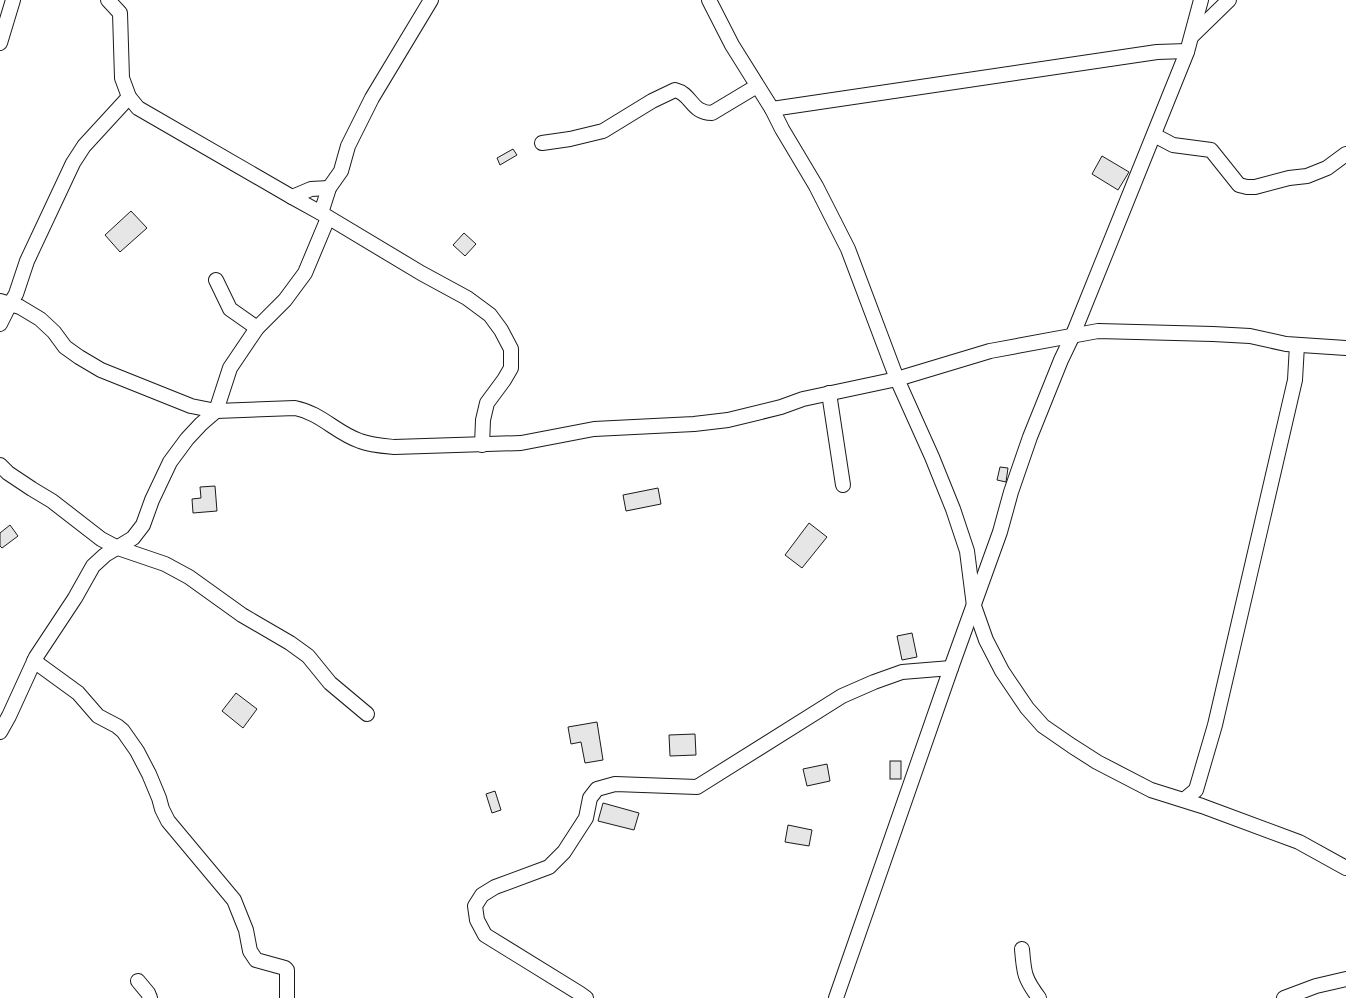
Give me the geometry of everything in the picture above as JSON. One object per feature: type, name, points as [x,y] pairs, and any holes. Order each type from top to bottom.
[{"type":"street","points":[[0,44],[13,0]]},
{"type":"street","points":[[110,0],[120,13],[122,78],[129,96],[138,108],[324,215],[421,273],[467,298],[490,315],[501,330],[511,349],[510,368],[504,380],[487,403],[483,420],[482,445]]},
{"type":"street","points":[[0,732],[9,716],[34,661],[76,598],[93,566],[105,555],[132,538],[143,525],[152,500],[170,462],[187,439],[216,411],[230,368],[258,328],[285,300],[305,273],[324,215],[329,188],[341,171],[348,146],[383,79],[431,0]]},
{"type":"street","points":[[709,0],[732,46],[772,109],[782,130],[816,186],[848,249],[897,379],[932,457],[953,509],[967,551],[974,606],[986,640],[1002,671],[1027,708],[1043,726],[1072,746],[1114,771],[1151,790],[1268,829],[1300,842],[1346,868]]},
{"type":"street","points":[[836,998],[1000,532],[1011,492],[1030,437],[1188,51],[1201,0]]},
{"type":"street","points":[[1192,36],[1228,0]]},
{"type":"street","points":[[772,109],[1156,52],[1188,51]]},
{"type":"street","points":[[542,143],[570,139],[603,131],[652,101],[675,90],[682,92],[695,107],[704,113],[712,113],[758,86]]},
{"type":"street","points":[[0,324],[5,302],[16,294],[27,261],[72,163],[84,146],[129,96]]},
{"type":"street","points":[[1154,135],[1173,145],[1211,150],[1239,185],[1247,187],[1255,187],[1289,178],[1307,176],[1327,168],[1346,154]]},
{"type":"street","points":[[292,197],[311,190],[329,188]]},
{"type":"street","points":[[216,280],[230,309],[258,328]]},
{"type":"street","points":[[5,302],[20,307],[40,319],[54,332],[65,346],[79,357],[101,370],[191,406],[216,411],[295,408],[305,410],[315,414],[335,428],[359,441],[381,446],[394,447],[521,443],[594,429],[694,424],[728,420],[781,407],[803,399],[897,379],[990,352],[1098,331],[1250,336],[1297,345],[1346,348]]},
{"type":"street","points":[[1184,800],[1196,790],[1215,725],[1295,380],[1297,345]]},
{"type":"street","points":[[828,393],[843,486]]},
{"type":"street","points":[[0,465],[8,473],[73,516],[101,539],[118,548],[165,564],[189,577],[242,615],[290,643],[308,656],[330,683],[367,714]]},
{"type":"street","points":[[34,661],[78,693],[98,716],[117,726],[123,731],[137,751],[149,774],[168,822],[234,900],[246,930],[250,950],[256,960],[285,968],[287,970],[287,998]]},
{"type":"street","points":[[586,998],[579,992],[485,935],[477,920],[476,906],[482,895],[495,887],[549,867],[564,852],[586,818],[590,798],[597,789],[615,784],[697,788],[842,696],[902,672],[951,668]]},
{"type":"street","points":[[1196,790],[1202,806]]},
{"type":"street","points":[[1022,949],[1028,984],[1039,998]]},
{"type":"street","points":[[1284,998],[1316,986],[1346,980]]},
{"type":"street","points":[[138,981],[148,993],[150,998]]},
{"type":"building","points":[[513,149],[517,155],[500,165],[497,158]]},
{"type":"building","points":[[1102,156],[1129,172],[1118,190],[1092,174]]},
{"type":"building","points":[[131,211],[147,228],[120,252],[105,235]]},
{"type":"building","points":[[464,233],[476,244],[465,256],[453,245]]},
{"type":"building","points":[[1000,467],[1008,468],[1006,482],[997,480]]},
{"type":"building","points":[[215,486],[217,511],[193,513],[192,499],[201,498],[200,487]]},
{"type":"building","points":[[658,488],[661,504],[626,511],[623,495]]},
{"type":"building","points":[[809,523],[827,537],[802,568],[785,555]]},
{"type":"building","points":[[10,525],[18,536],[2,548],[0,546],[0,533]]},
{"type":"building","points":[[912,633],[917,657],[902,660],[897,636]]},
{"type":"building","points":[[236,693],[257,709],[243,728],[222,711]]},
{"type":"building","points":[[597,722],[603,760],[585,763],[581,742],[571,744],[568,727]]},
{"type":"building","points":[[695,734],[696,755],[670,756],[669,735]]},
{"type":"building","points":[[890,761],[901,761],[901,779],[890,779]]},
{"type":"building","points":[[827,764],[830,781],[807,786],[803,769]]},
{"type":"building","points":[[495,791],[501,810],[492,813],[486,794]]},
{"type":"building","points":[[603,803],[639,813],[634,830],[598,821]]},
{"type":"building","points":[[788,825],[812,830],[809,846],[785,842]]}]
